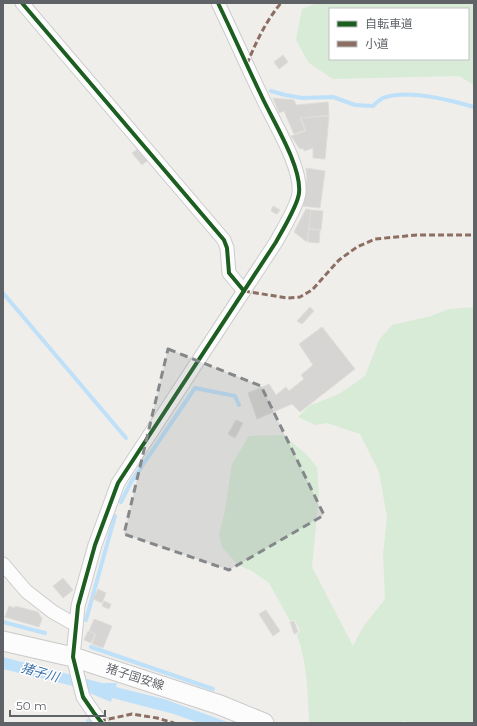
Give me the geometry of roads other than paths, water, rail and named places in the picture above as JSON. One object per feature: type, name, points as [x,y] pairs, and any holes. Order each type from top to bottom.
[{"type":"main road","name":"猪子国安線","points":[[3,640],[73,657],[220,705],[264,723]]},
{"type":"street","points":[[22,3],[224,240],[227,248],[229,273],[244,291]]},
{"type":"street","points":[[102,723],[83,697],[73,657],[78,606],[95,545],[118,483],[276,242],[300,193],[298,175],[289,153],[218,3]]},
{"type":"street","points":[[3,564],[26,591],[53,612],[76,625]]},
{"type":"water","name":"猪子川","points":[[3,657],[102,683],[117,683],[116,687],[164,699],[230,723],[199,723],[174,714],[112,698],[111,702],[73,686],[3,669]]},
{"type":"waterway","points":[[271,91],[302,98],[333,97],[355,105],[373,106],[383,98],[416,95],[453,101],[474,107]]},
{"type":"waterway","points":[[3,293],[126,438]]},
{"type":"waterway","points":[[121,502],[131,482],[195,388],[235,396],[239,405]]},
{"type":"waterway","points":[[86,620],[115,516]]},
{"type":"waterway","points":[[3,622],[45,633]]},
{"type":"waterway","points":[[91,647],[213,689]]}]
